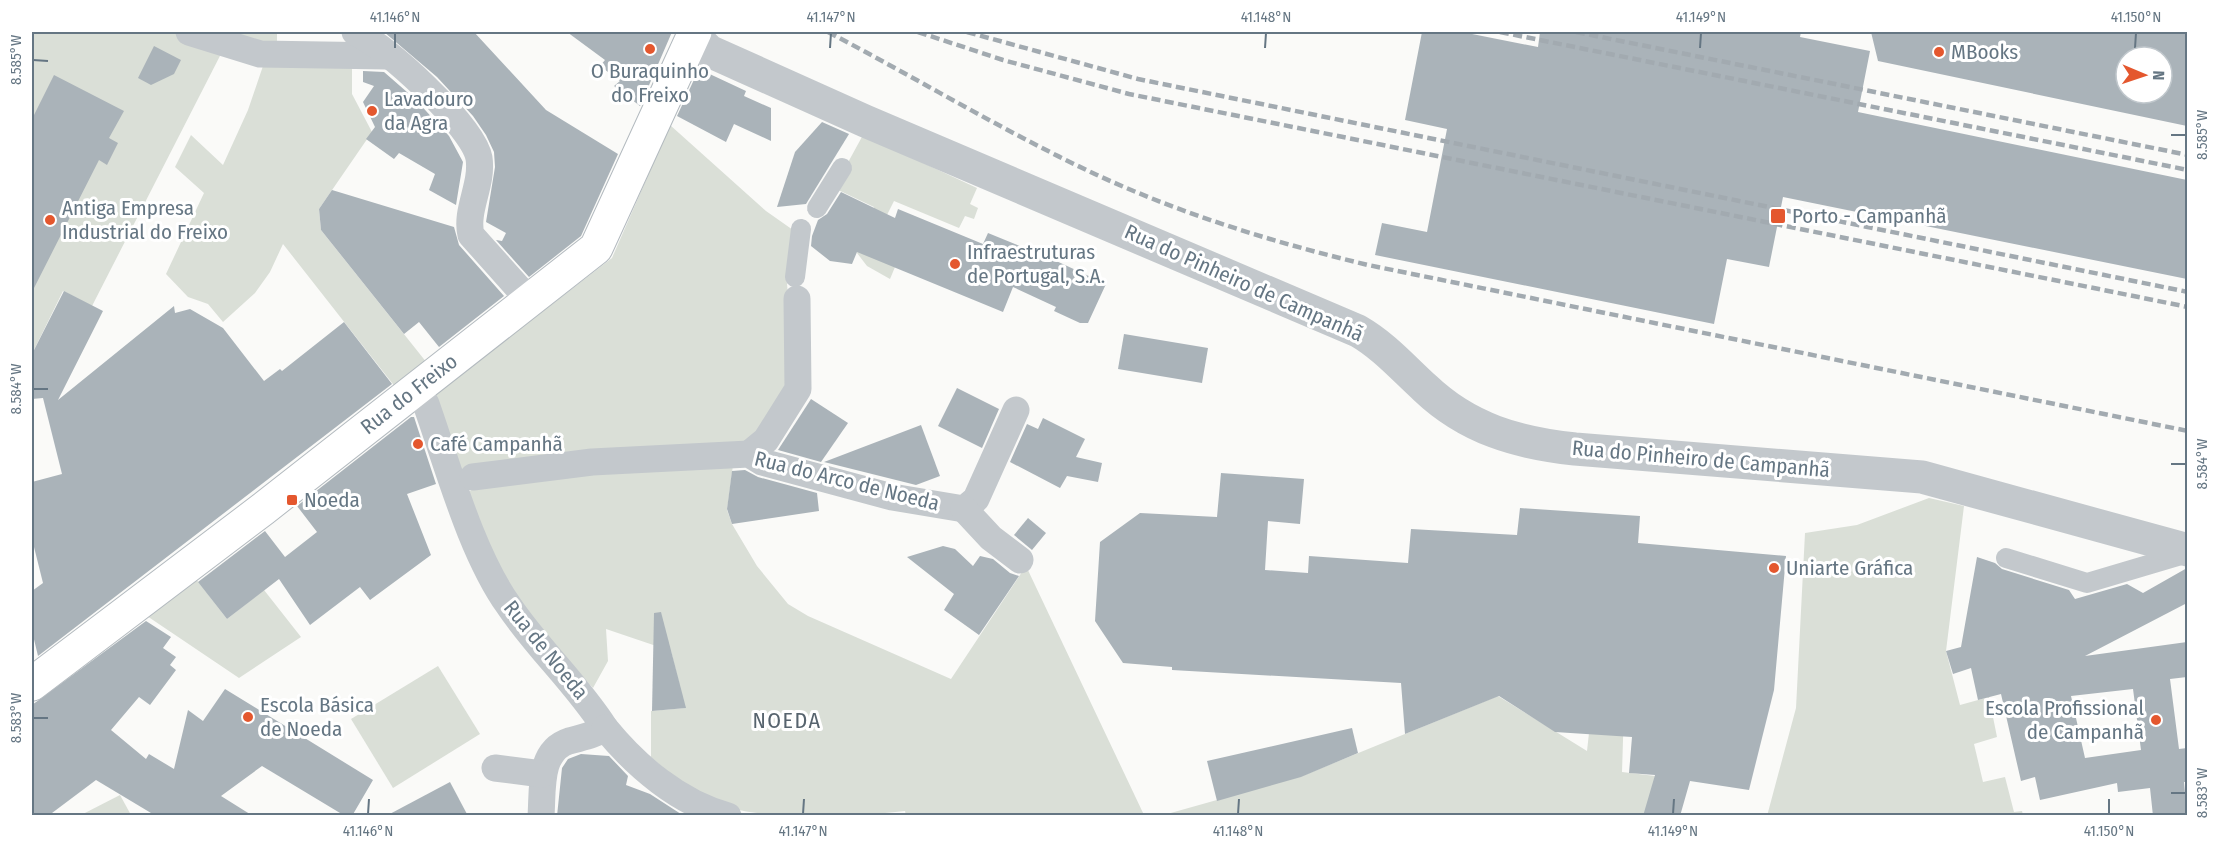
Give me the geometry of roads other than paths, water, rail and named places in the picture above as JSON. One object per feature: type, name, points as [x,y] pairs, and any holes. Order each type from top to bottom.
[{"type":"main road","name":"Rua do Freixo","points":[[32,684],[263,509],[596,248],[694,33]]},
{"type":"street","points":[[189,32],[260,54],[387,56]]},
{"type":"street","points":[[355,32],[373,40],[387,56],[413,75],[473,141],[478,158],[480,182],[471,213],[471,235],[530,301]]},
{"type":"street","name":"Rua do Pinheiro de Campanhã","points":[[694,33],[709,51],[862,127],[1358,331],[1384,349],[1445,405],[1475,424],[1504,437],[1567,448],[1922,477],[2187,552]]},
{"type":"street","points":[[818,208],[842,168]]},
{"type":"street","points":[[749,454],[766,440],[798,389],[796,288],[801,229]]},
{"type":"street","name":"Rua de Noeda","points":[[415,388],[426,404],[463,479],[471,534],[508,606],[590,704],[619,746],[668,787],[708,810],[728,816]]},
{"type":"street","name":"Rua do Arco de Noeda","points":[[463,479],[592,462],[749,454],[762,462],[892,497],[964,509],[976,499],[1016,410]]},
{"type":"street","points":[[964,509],[991,538],[1020,560]]},
{"type":"street","name":"Rua do Pinheiro de Campanhã","points":[[2006,558],[2087,583],[2187,552]]},
{"type":"street","points":[[541,816],[542,774],[549,758],[558,746],[593,736],[605,728]]},
{"type":"street","points":[[495,768],[542,774]]},
{"type":"railway","points":[[828,32],[1029,141],[1097,175],[1163,203],[1299,247],[1368,265],[2188,431]]},
{"type":"railway","points":[[918,32],[1003,60],[1129,94],[2188,307]]},
{"type":"railway","points":[[967,32],[1138,79],[2188,292]]},
{"type":"railway","points":[[1500,32],[2188,170]]},
{"type":"railway","points":[[1576,32],[2188,155]]},
{"type":"place","name":"O Buraquinho do Freixo","points":[[650,49]]},
{"type":"place","name":"MBooks","points":[[1939,52]]},
{"type":"place","name":"Lavadouro da Agra","points":[[372,111]]},
{"type":"place","name":"Porto - Campanhã","points":[[1778,216]]},
{"type":"place","name":"Antiga Empresa Industrial do Freixo","points":[[50,220]]},
{"type":"place","name":"Infraestruturas de Portugal, S.A.","points":[[955,264]]},
{"type":"place","name":"Café Campanhã","points":[[418,444]]},
{"type":"place","name":"Noeda","points":[[292,500]]},
{"type":"place","name":"Uniarte Gráfica","points":[[1774,568]]},
{"type":"place","name":"Escola Básica de Noeda","points":[[248,717]]},
{"type":"place","name":"Escola Profissional de Campanhã","points":[[2156,720]]},
{"type":"district","name":"NOEDA","points":[[787,720]]}]
